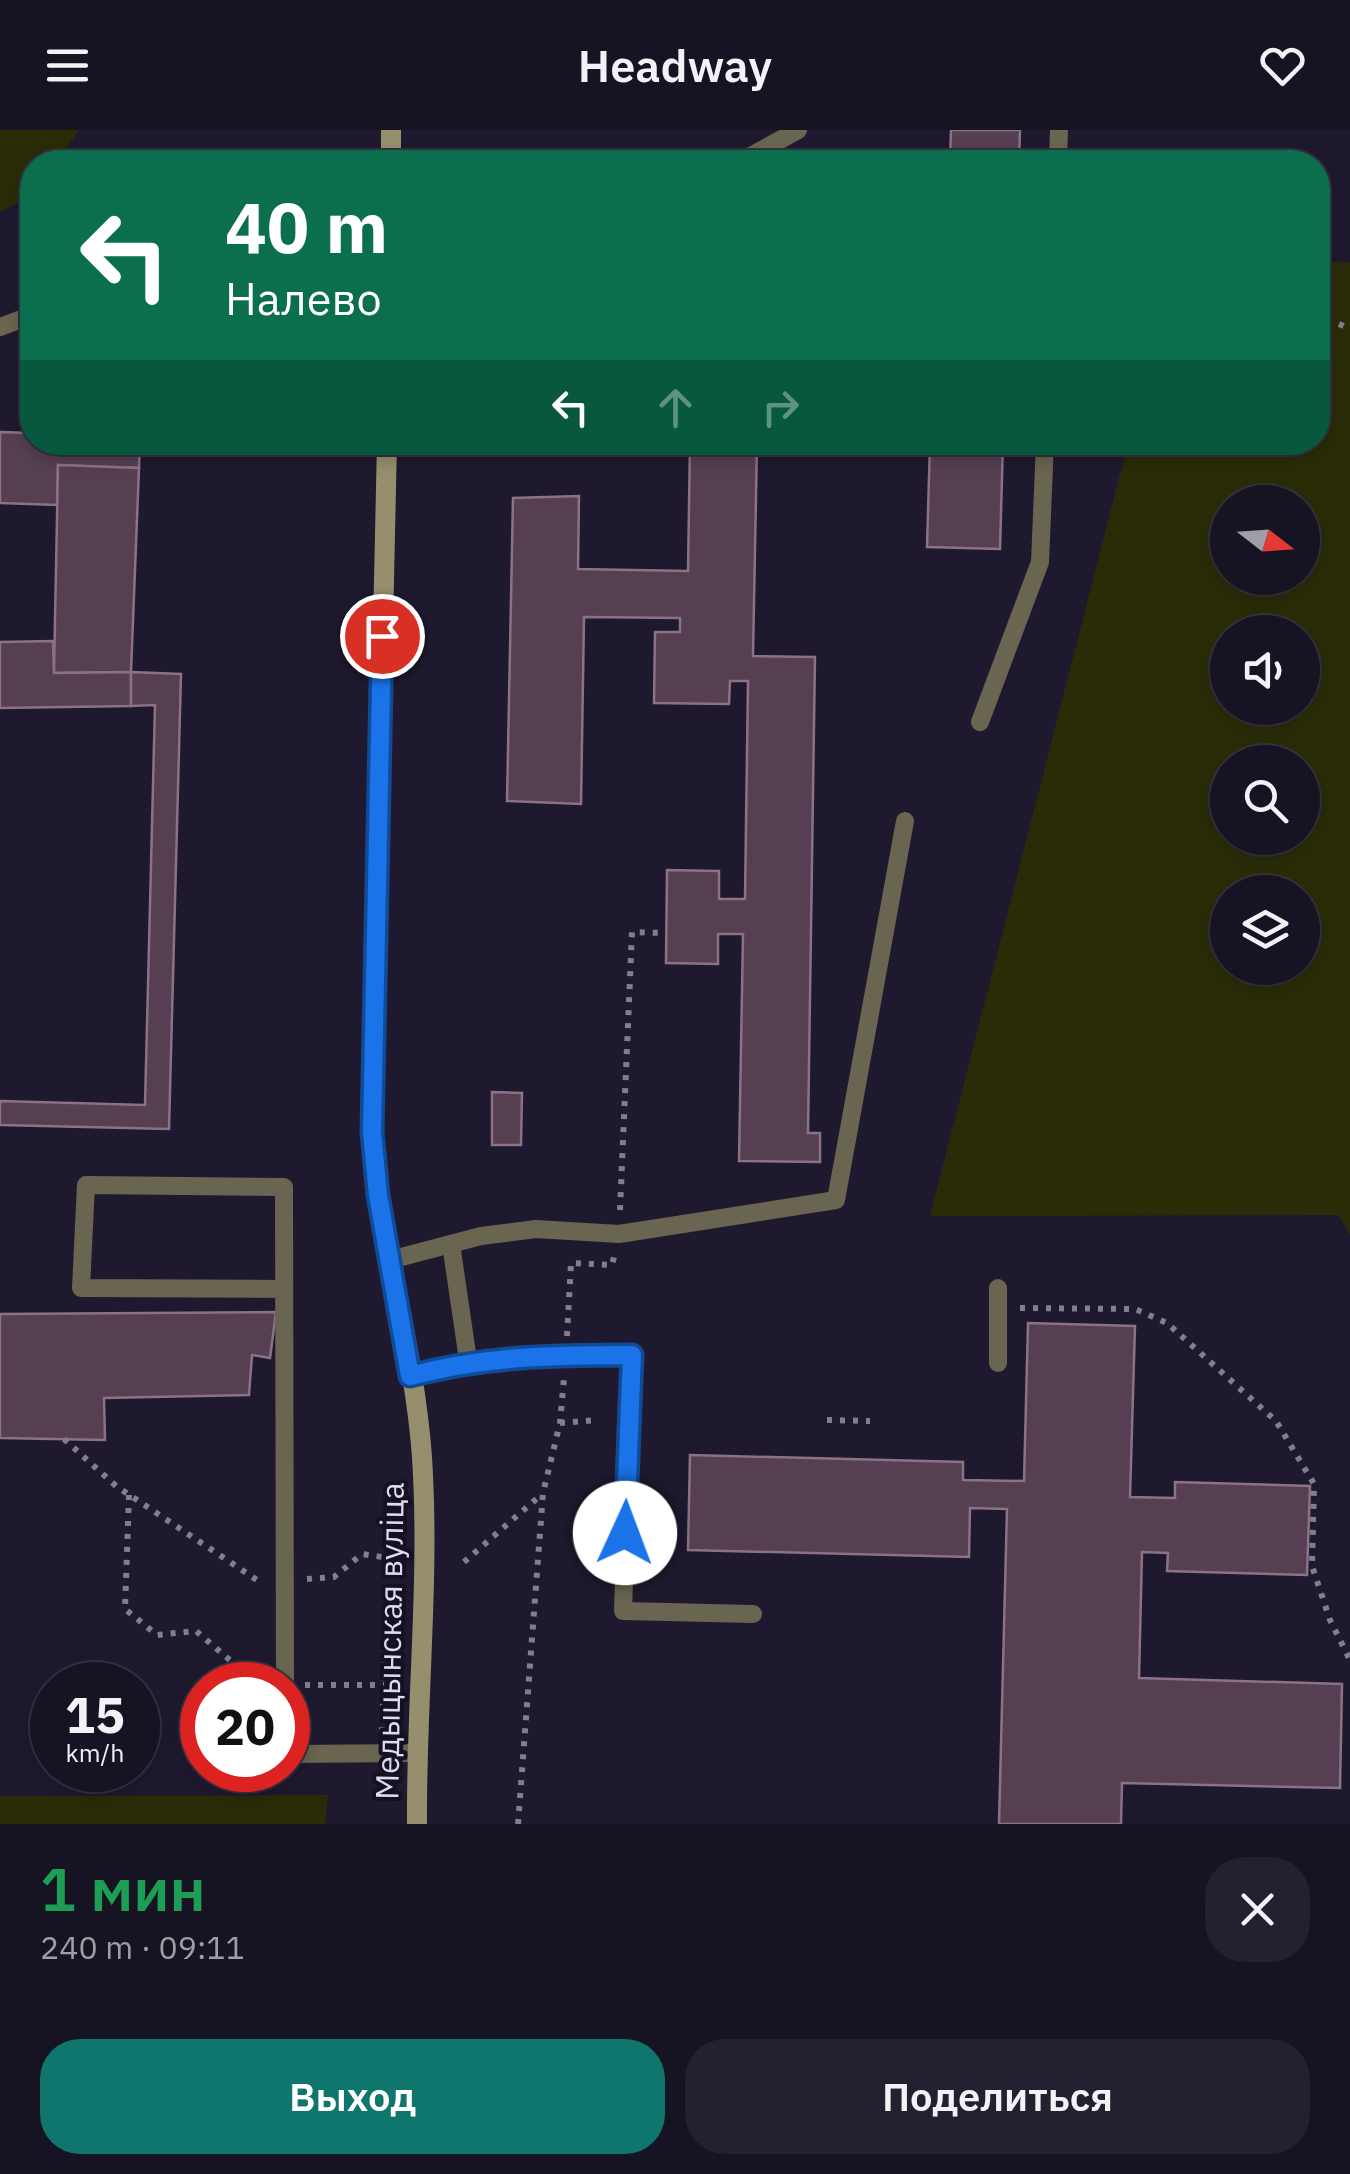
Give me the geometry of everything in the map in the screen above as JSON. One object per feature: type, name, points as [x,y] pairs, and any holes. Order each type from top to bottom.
[{"type":"street","name":"Медыцынская вуліца","points":[[387,455],[372,1132],[422,1453],[426,1591],[416,1753],[417,1824]]},
{"type":"lane","points":[[762,150],[798,130]]},
{"type":"lane","points":[[980,722],[1040,562],[1044,455]]},
{"type":"lane","points":[[390,1260],[536,1229],[619,1234],[836,1200],[905,821]]},
{"type":"lane","points":[[284,1289],[81,1288],[86,1185],[284,1187],[285,1662]]},
{"type":"lane","points":[[451,1244],[468,1360]]},
{"type":"lane","points":[[998,1288],[998,1363]]},
{"type":"lane","points":[[410,1376],[468,1360],[566,1353],[632,1355],[622,1611],[753,1614]]},
{"type":"lane","points":[[310,1754],[416,1753]]},
{"type":"path","points":[[1340,324],[1350,329]]},
{"type":"path","points":[[518,1824],[543,1494],[560,1423],[571,1263],[612,1265],[619,1234],[632,932],[664,933]]},
{"type":"path","points":[[998,1314],[1015,1308],[1135,1309],[1167,1323],[1276,1421],[1314,1484],[1312,1566],[1330,1620],[1350,1660]]},
{"type":"path","points":[[560,1423],[597,1420]]},
{"type":"path","points":[[827,1420],[870,1421]]},
{"type":"path","points":[[64,1439],[129,1495],[261,1582],[284,1580]]},
{"type":"path","points":[[464,1562],[543,1494]]},
{"type":"path","points":[[129,1495],[124,1609],[157,1635],[196,1632],[232,1662]]},
{"type":"path","name":"Медыцынская вуліца","points":[[284,1580],[334,1578],[362,1554],[389,1558],[382,1752]]},
{"type":"path","points":[[310,1685],[384,1685]]},
{"type":"green space","points":[[0,130],[79,130],[65,150],[20,150],[20,201],[0,212]]},
{"type":"green space","points":[[1330,261],[1350,262],[1350,1235],[1338,1215],[930,1216],[1125,455],[1330,455]]},
{"type":"green space","points":[[328,1795],[325,1824],[0,1824],[0,1796]]},
{"type":"building","points":[[951,130],[1020,130],[1019,150],[950,150]]},
{"type":"building","points":[[0,432],[20,433],[20,455],[140,455],[139,468],[58,465],[57,505],[0,503]]},
{"type":"building","points":[[690,455],[757,455],[753,656],[815,657],[808,1133],[820,1133],[820,1162],[739,1161],[743,934],[718,934],[718,964],[666,963],[667,870],[719,871],[719,899],[745,899],[748,681],[730,681],[729,704],[654,703],[655,632],[680,632],[680,618],[584,617],[581,804],[507,801],[513,498],[579,496],[578,569],[688,571]]},
{"type":"building","points":[[930,455],[1003,455],[1000,549],[927,547]]},
{"type":"building","points":[[58,465],[139,468],[131,672],[54,673]]},
{"type":"building","points":[[53,641],[54,673],[131,672],[131,706],[0,708],[0,642]]},
{"type":"building","points":[[131,672],[181,674],[169,1129],[0,1125],[0,1101],[145,1105],[155,705],[131,706]]},
{"type":"building","points":[[492,1092],[522,1093],[521,1145],[492,1145]]},
{"type":"building","points":[[276,1312],[270,1358],[252,1355],[249,1395],[104,1398],[105,1440],[0,1438],[0,1314]]},
{"type":"building","points":[[1028,1323],[1135,1326],[1130,1497],[1175,1498],[1175,1482],[1310,1486],[1307,1575],[1167,1571],[1168,1553],[1142,1552],[1139,1678],[1342,1684],[1340,1788],[1122,1783],[1121,1824],[999,1824],[1007,1509],[970,1508],[969,1557],[688,1550],[690,1455],[963,1462],[963,1480],[1024,1481]]},
{"type":"route","points":[[382,636],[372,1132],[378,1195],[410,1376],[468,1360],[566,1353],[632,1355],[625,1533]]}]
